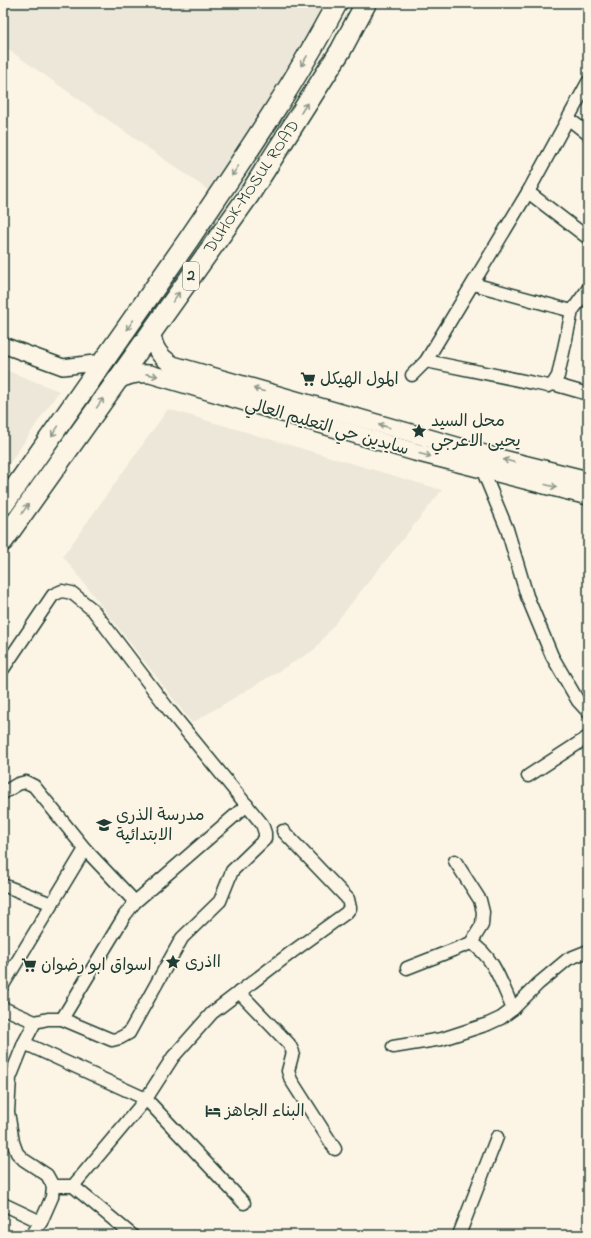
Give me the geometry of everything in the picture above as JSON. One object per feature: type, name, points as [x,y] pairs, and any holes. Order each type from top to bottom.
[{"type":"highway","name":"DUHOK-MOSUL ROAD","points":[[3,505],[102,362],[125,332],[248,152],[319,37],[337,3]]},
{"type":"highway","name":"DUHOK-MOSUL ROAD","points":[[3,541],[249,195],[341,50],[366,3]]},
{"type":"highway","points":[[319,37],[341,50]]},
{"type":"main road","name":"سايدين حي التعليم العالي","points":[[152,332],[152,340],[155,348],[160,355],[173,365],[495,457],[588,480]]},
{"type":"main road","name":"سايدين حي التعليم العالي","points":[[115,382],[125,376],[137,373],[150,374],[407,450],[588,496]]},
{"type":"street","points":[[412,375],[426,361],[473,284],[528,192],[588,82]]},
{"type":"street","points":[[569,119],[588,134]]},
{"type":"street","points":[[528,192],[588,238]]},
{"type":"street","points":[[473,284],[572,310]]},
{"type":"street","points":[[553,384],[558,376],[572,310],[588,289]]},
{"type":"street","points":[[3,345],[63,367],[102,362]]},
{"type":"street","points":[[426,361],[548,386],[553,384],[588,394]]},
{"type":"street","points":[[482,469],[507,529],[526,596],[552,656],[578,700],[588,712]]},
{"type":"street","points":[[3,669],[52,595],[62,591],[72,593],[93,610],[169,710],[262,824],[266,833],[265,839],[232,871],[220,901],[182,938],[129,1033],[112,1040],[62,1019],[48,1019],[35,1022],[3,1008]]},
{"type":"street","points":[[528,776],[588,737]]},
{"type":"street","points":[[3,793],[18,784],[26,782],[34,786],[85,849],[136,902]]},
{"type":"street","points":[[62,1019],[125,915],[136,902],[247,805]]},
{"type":"street","points":[[73,1186],[146,1099],[173,1057],[212,1013],[346,913],[350,908],[348,899],[283,831]]},
{"type":"street","points":[[3,985],[85,849]]},
{"type":"street","points":[[407,968],[471,942],[482,925],[483,912],[480,900],[454,861]]},
{"type":"street","points":[[3,886],[52,904]]},
{"type":"street","points":[[471,942],[485,954],[492,964],[513,1009]]},
{"type":"street","points":[[393,1047],[442,1039],[502,1018],[538,984],[568,959],[588,951]]},
{"type":"street","points":[[239,992],[289,1044],[293,1052],[288,1071],[291,1080],[335,1149]]},
{"type":"street","points":[[32,1235],[41,1222],[52,1198],[53,1186],[47,1175],[24,1160],[18,1153],[13,1142],[8,1112],[10,1078],[24,1043],[35,1022]]},
{"type":"street","points":[[24,1043],[146,1099],[244,1203]]},
{"type":"street","points":[[459,1235],[497,1137]]},
{"type":"street","points":[[53,1186],[73,1186],[132,1235]]},
{"type":"street","points":[[3,1204],[41,1222]]},
{"type":"shaded area","points":[[3,3],[329,3],[317,27],[208,190],[3,46]]},
{"type":"shaded area","points":[[3,369],[59,391],[3,473]]},
{"type":"shaded area","points":[[168,409],[442,490],[314,650],[192,723],[63,556]]},
{"type":"place","name":"المول الهيكل","points":[[308,379]]},
{"type":"place","name":"محل السيد يحيى الاعرجي","points":[[419,431]]},
{"type":"place","name":"مدرسة الذرى الابتدائية","points":[[104,825]]},
{"type":"place","name":"ااذرى","points":[[173,962]]},
{"type":"place","name":"اسواق ابو رضوان","points":[[29,965]]},
{"type":"place","name":"البناء الجاهز","points":[[213,1111]]}]
